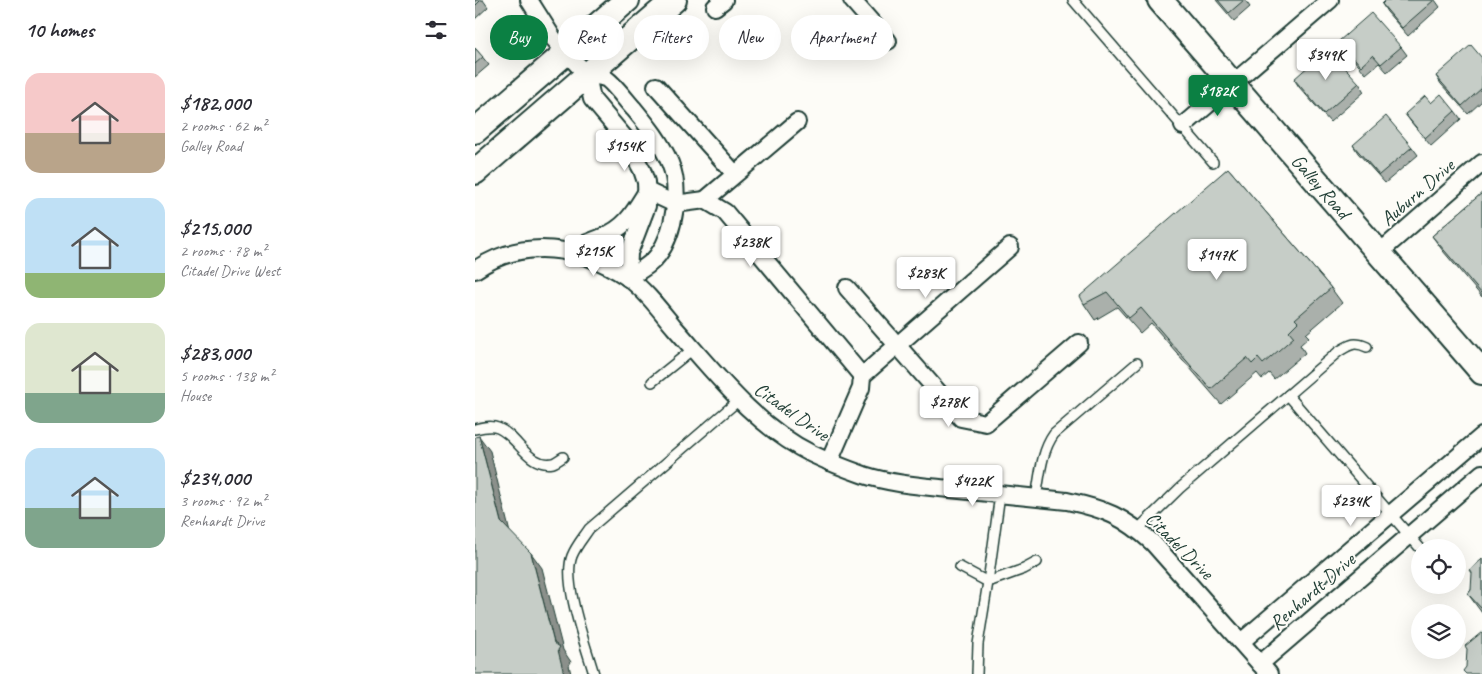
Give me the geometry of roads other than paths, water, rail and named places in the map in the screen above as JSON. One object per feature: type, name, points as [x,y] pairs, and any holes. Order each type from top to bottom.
[{"type":"main road","points":[[610,15],[627,0]]},
{"type":"main road","points":[[475,172],[674,0]]},
{"type":"main road","name":"Galley Road","points":[[1160,0],[1482,372]]},
{"type":"main road","points":[[475,131],[558,60]]},
{"type":"street","points":[[529,0],[558,44]]},
{"type":"street","points":[[852,0],[865,15]]},
{"type":"street","points":[[1183,126],[1330,0]]},
{"type":"street","points":[[573,60],[587,75],[592,99],[624,137],[646,182],[647,206],[629,253],[628,278]]},
{"type":"street","points":[[587,75],[607,79],[651,128],[671,165],[675,186],[675,204],[673,223],[667,241],[658,256],[643,269],[628,278]]},
{"type":"street","points":[[657,86],[735,174]]},
{"type":"street","points":[[647,191],[675,204],[705,200],[797,122]]},
{"type":"street","name":"Auburn Drive","points":[[1379,253],[1482,164]]},
{"type":"street","points":[[475,270],[495,259],[530,250],[569,251],[581,244],[602,238],[617,230],[629,219],[647,191]]},
{"type":"street","points":[[705,200],[725,212],[862,376]]},
{"type":"street","points":[[829,462],[861,388],[862,376],[1010,246]]},
{"type":"street","name":"Citadel Drive","points":[[569,251],[592,258],[628,278],[645,294],[739,400],[787,438],[829,462],[865,476],[900,483],[1067,501],[1091,506],[1116,515],[1138,529],[1166,557],[1264,669]]},
{"type":"street","points":[[847,288],[961,418],[986,423],[1079,343]]},
{"type":"street","name":"Renhardt Drive","points":[[1241,642],[1482,436]]},
{"type":"street","name":"Renhardt Drive","points":[[1264,669],[1409,536],[1482,473]]},
{"type":"lane","points":[[1073,0],[1213,162]]},
{"type":"lane","points":[[1138,529],[1180,488],[1338,352],[1350,345],[1359,343],[1367,347]]},
{"type":"lane","points":[[652,382],[693,348]]},
{"type":"lane","points":[[1036,498],[1047,443],[1063,425],[1137,363]]},
{"type":"lane","points":[[1289,395],[1412,539]]},
{"type":"lane","points":[[595,674],[570,588],[569,571],[572,556],[589,529],[739,400]]},
{"type":"lane","points":[[475,429],[496,427],[506,432],[531,458],[541,462],[553,463],[563,457]]},
{"type":"lane","points":[[977,674],[978,644],[1000,494]]},
{"type":"lane","points":[[960,567],[988,582],[1024,569],[1037,562]]}]
